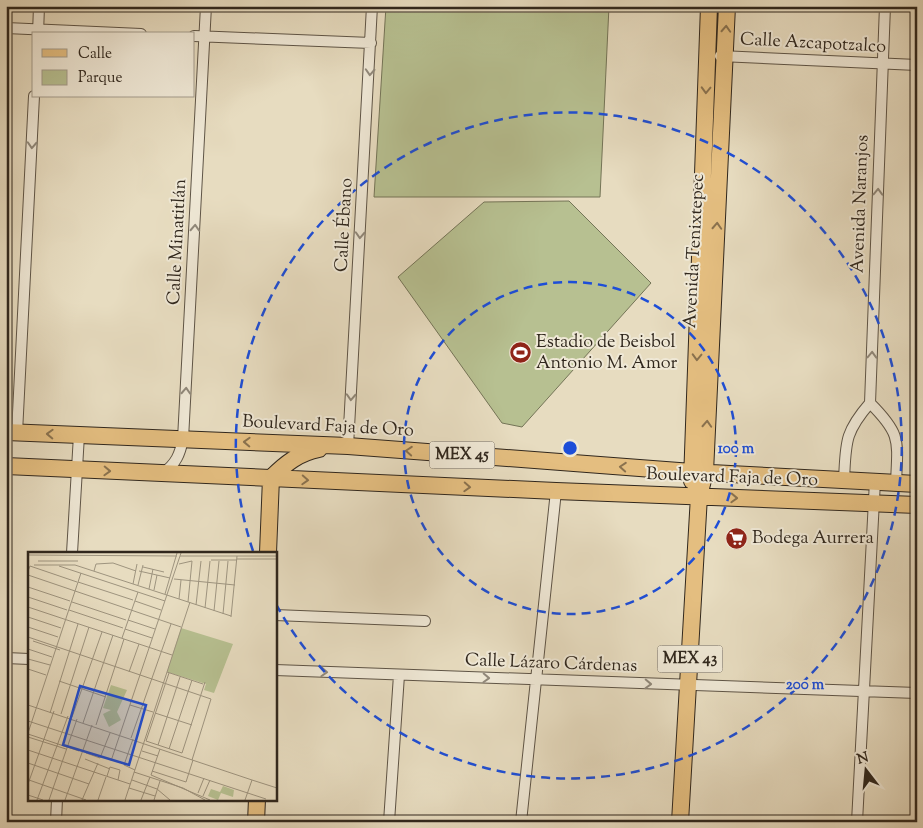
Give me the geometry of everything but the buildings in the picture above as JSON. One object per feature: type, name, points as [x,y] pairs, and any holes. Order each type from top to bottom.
[{"type":"main road","name":"Avenida Tenixtepec","points":[[708,252],[709,6]]},
{"type":"main road","name":"Avenida Tenixtepec","points":[[695,496],[698,472],[708,252],[725,56],[727,6]]},
{"type":"main road","name":"Boulevard Faja de Oro","points":[[12,433],[348,446],[698,472],[917,484]]},
{"type":"main road","points":[[268,552],[271,478],[286,463],[305,452],[348,446]]},
{"type":"main road","name":"Boulevard Faja de Oro","points":[[6,466],[917,505]]},
{"type":"main road","name":"MEX 43","points":[[680,822],[688,686],[695,496]]},
{"type":"main road","points":[[256,822],[257,800]]},
{"type":"street","points":[[6,28],[38,32],[39,6]]},
{"type":"street","name":"Calle Minatitlán","points":[[163,473],[176,461],[184,439],[206,6]]},
{"type":"street","name":"Calle Ébano","points":[[348,446],[372,6]]},
{"type":"street","name":"Avenida Naranjos","points":[[870,403],[885,6]]},
{"type":"street","points":[[195,36],[371,43]]},
{"type":"street","name":"Calle Azcapotzalco","points":[[708,55],[917,65]]},
{"type":"street","points":[[12,433],[34,98]]},
{"type":"street","points":[[844,480],[846,443],[858,416],[870,403],[890,423],[896,436],[898,449],[896,482]]},
{"type":"street","points":[[72,552],[79,435]]},
{"type":"street","points":[[856,822],[875,481]]},
{"type":"street","points":[[521,822],[556,491]]},
{"type":"street","points":[[276,615],[425,621]]},
{"type":"street","points":[[6,658],[28,658]]},
{"type":"street","name":"Calle Lázaro Cárdenas","points":[[276,670],[917,694]]},
{"type":"street","points":[[388,822],[399,675]]},
{"type":"street","points":[[56,822],[57,800]]},
{"type":"green space","points":[[386,6],[609,6],[600,197],[374,197]]},
{"type":"green space","name":"Estadio de Beisbol Antonio M. Amor","points":[[569,201],[651,283],[522,427],[502,423],[398,277],[484,202]]},
{"type":"place","name":"Estadio de Beisbol Antonio M. Amor","points":[[520,353]]},
{"type":"place","name":"Bodega Aurrera","points":[[736,539]]}]
